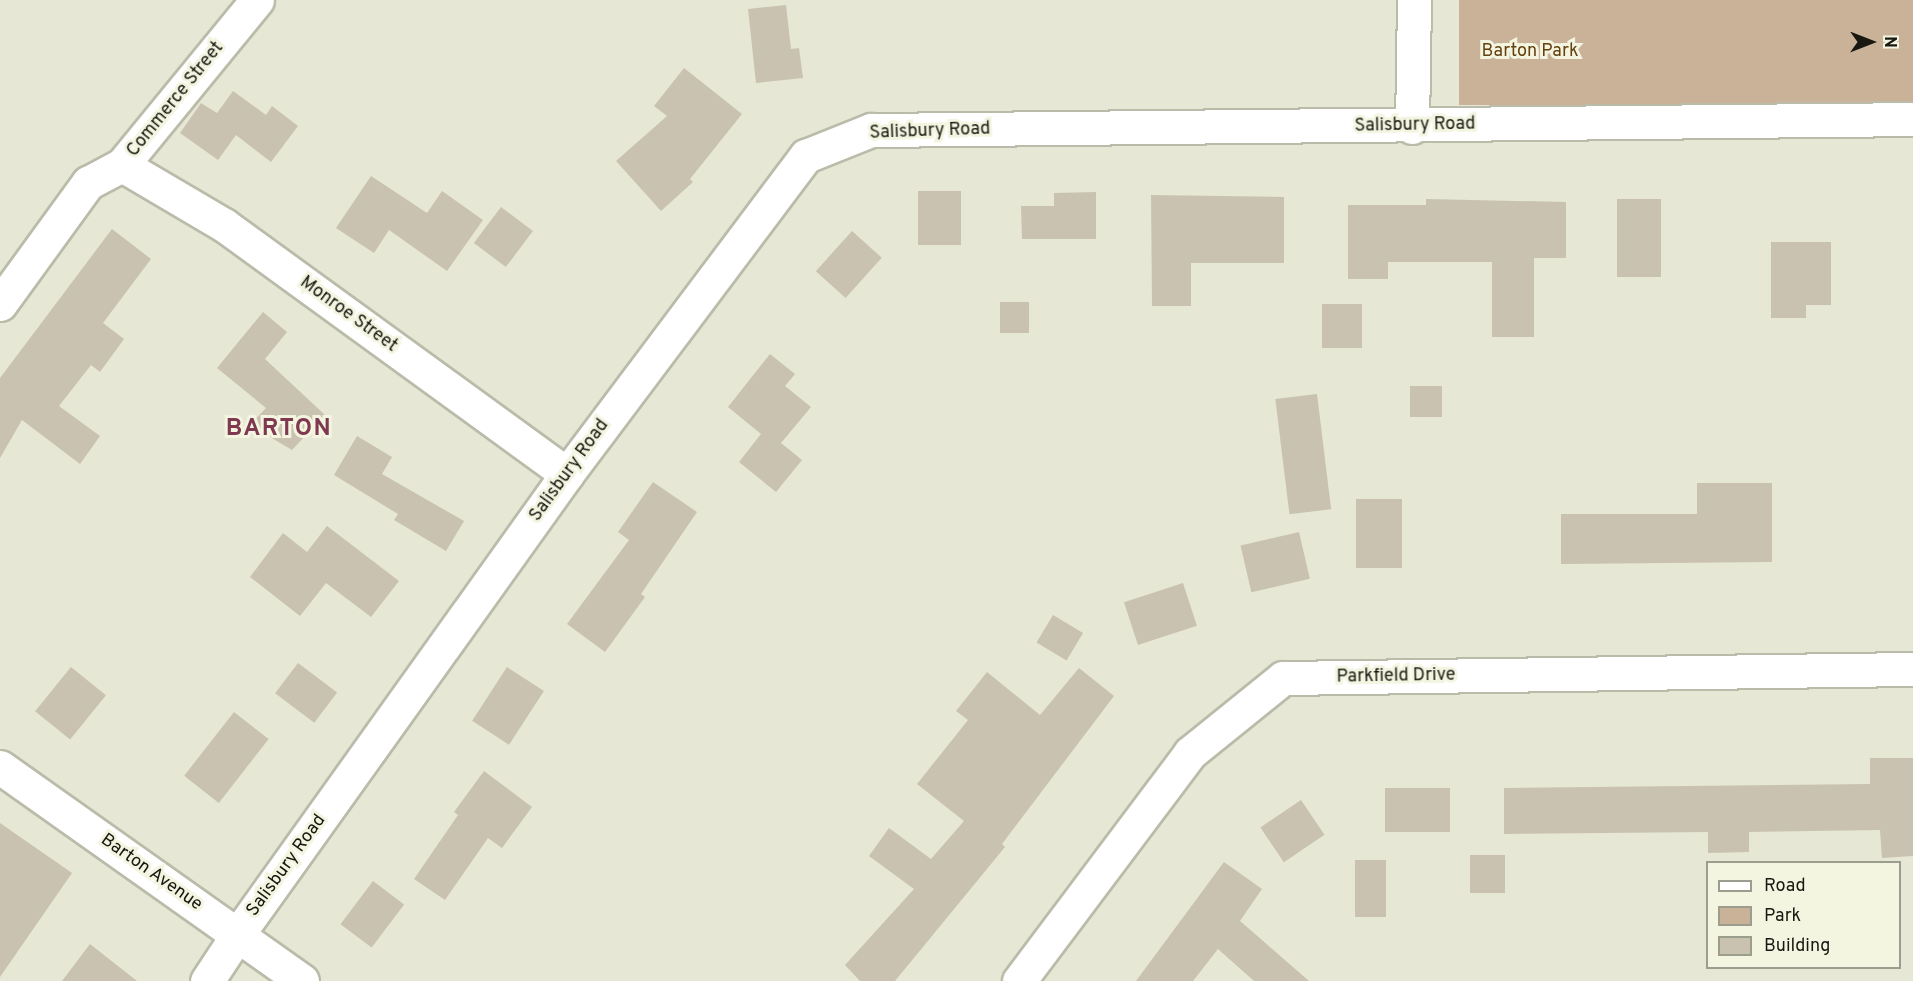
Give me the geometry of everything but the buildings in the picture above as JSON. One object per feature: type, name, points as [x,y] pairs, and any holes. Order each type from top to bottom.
[{"type":"street","name":"Commerce Street","points":[[0,304],[88,183],[122,165],[257,0]]},
{"type":"street","points":[[1412,127],[1414,0]]},
{"type":"street","name":"Salisbury Road","points":[[207,981],[238,934],[567,474],[806,156],[871,130],[1412,127],[1913,119]]},
{"type":"street","name":"Monroe Street","points":[[122,165],[224,225],[567,474]]},
{"type":"street","name":"Parkfield Drive","points":[[1019,981],[1190,753],[1283,678],[1913,669]]},
{"type":"street","name":"Barton Avenue","points":[[0,767],[302,981]]},
{"type":"green space","name":"Barton Park","points":[[1459,0],[1913,0],[1913,105],[1459,105]]},
{"type":"district","name":"BARTON","points":[[279,430]]}]
